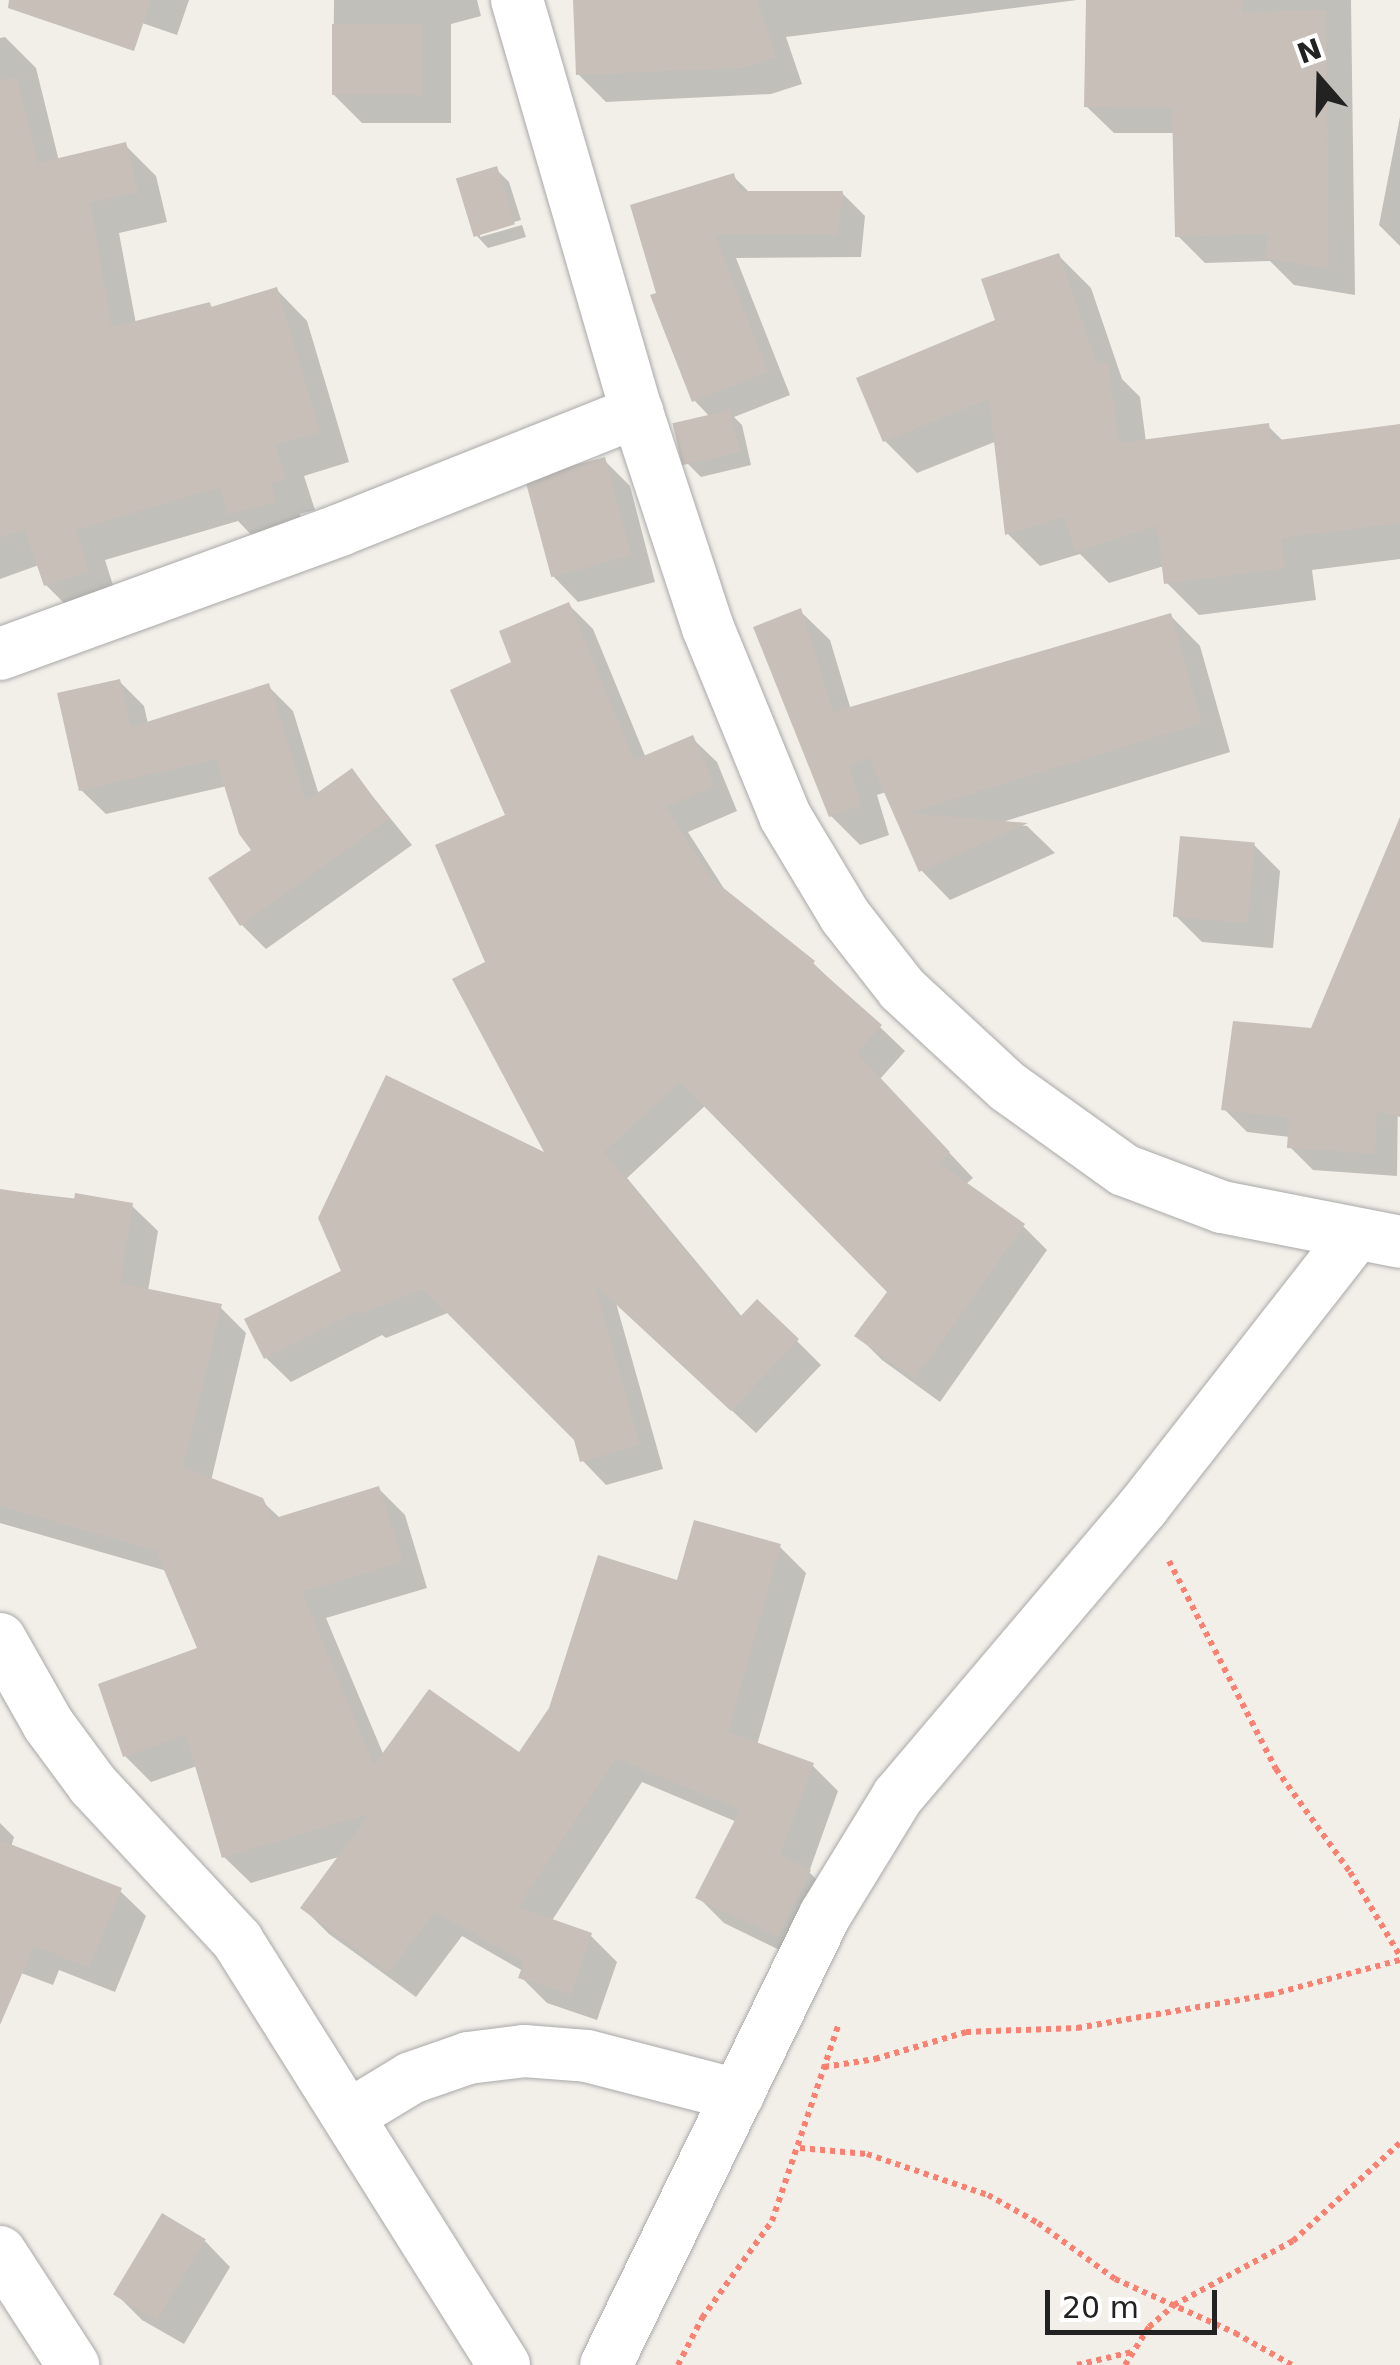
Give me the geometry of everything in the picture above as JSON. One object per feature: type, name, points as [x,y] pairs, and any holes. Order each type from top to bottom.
[{"type":"street","points":[[517,0],[637,412],[708,628],[785,816],[845,916],[902,989],[1008,1088],[1124,1170],[1222,1208],[1378,1239],[898,1796],[825,1915],[606,2365]]},
{"type":"street","points":[[0,654],[340,530],[637,412]]},
{"type":"street","points":[[0,1639],[48,1724],[93,1786],[237,1940],[350,2114],[504,2365]]},
{"type":"street","points":[[350,2114],[411,2078],[468,2058],[524,2051],[587,2056],[738,2094]]},
{"type":"street","points":[[0,2252],[74,2365]]},
{"type":"path","points":[[824,2066],[875,2059],[966,2032],[1077,2028],[1268,1995],[1400,1958],[1350,1872],[1276,1770],[1232,1690],[1143,1508]]},
{"type":"path","points":[[678,2365],[702,2318],[772,2221],[800,2148],[839,2022]]},
{"type":"path","points":[[1125,2365],[1149,2328],[1174,2305],[1294,2241],[1400,2143]]},
{"type":"path","points":[[800,2148],[866,2154],[988,2195],[1038,2223],[1115,2279],[1292,2365]]},
{"type":"path","points":[[1077,2365],[1132,2352]]},
{"type":"building","points":[[9,0],[151,0],[134,51],[8,8]]},
{"type":"building","points":[[573,0],[757,0],[776,57],[743,68],[576,75]]},
{"type":"building","points":[[1086,0],[1242,0],[1242,12],[1326,10],[1329,269],[1264,258],[1269,234],[1175,237],[1172,108],[1084,107]]},
{"type":"building","points":[[332,24],[423,24],[423,95],[332,95]]},
{"type":"building","points":[[17,78],[38,163],[126,142],[138,192],[90,203],[112,327],[210,302],[211,307],[277,287],[320,432],[275,445],[286,479],[271,483],[276,502],[228,515],[220,487],[76,530],[89,571],[44,586],[25,530],[0,538],[0,80]]},
{"type":"building","points":[[497,166],[515,224],[474,237],[456,179]]},
{"type":"building","points":[[734,173],[739,191],[843,191],[838,235],[715,235],[768,372],[692,402],[650,295],[656,293],[630,205]]},
{"type":"building","points":[[1059,253],[1097,364],[1108,362],[1119,443],[1269,423],[1271,441],[1400,424],[1400,523],[1281,538],[1285,568],[1164,584],[1157,526],[1075,552],[1064,517],[1005,535],[989,399],[883,442],[856,378],[995,320],[981,279]]},
{"type":"building","points":[[730,410],[740,452],[682,465],[673,423]]},
{"type":"building","points":[[605,457],[631,556],[551,577],[525,478]]},
{"type":"building","points":[[569,602],[634,760],[693,735],[715,786],[666,807],[711,878],[815,961],[813,964],[882,1025],[857,1053],[950,1152],[939,1163],[1025,1224],[915,1379],[854,1336],[887,1292],[680,1082],[604,1152],[740,1317],[757,1299],[799,1339],[731,1411],[595,1285],[640,1445],[580,1462],[574,1440],[423,1289],[359,1315],[358,1311],[264,1359],[244,1319],[341,1271],[318,1218],[386,1075],[544,1152],[452,979],[485,962],[435,845],[505,815],[450,690],[511,662],[499,631]]},
{"type":"building","points":[[801,608],[833,712],[1171,613],[1202,723],[909,813],[1028,823],[919,872],[869,758],[849,766],[861,806],[829,817],[753,627]]},
{"type":"building","points":[[120,679],[131,727],[269,683],[306,801],[352,768],[389,819],[240,926],[208,878],[251,850],[239,834],[216,759],[79,791],[57,693]]},
{"type":"building","points":[[1400,817],[1400,1117],[1377,1111],[1375,1154],[1287,1148],[1289,1118],[1221,1110],[1233,1021],[1311,1028]]},
{"type":"building","points":[[1180,836],[1255,843],[1248,923],[1173,917]]},
{"type":"building","points":[[0,1189],[74,1200],[75,1193],[133,1203],[120,1283],[222,1304],[183,1467],[263,1498],[272,1519],[379,1486],[403,1562],[302,1592],[374,1765],[429,1689],[519,1752],[549,1708],[598,1555],[677,1580],[694,1520],[781,1544],[728,1732],[814,1763],[780,1855],[811,1870],[778,1937],[695,1898],[740,1810],[616,1758],[518,1907],[592,1933],[571,1995],[518,1978],[524,1962],[435,1912],[389,1973],[300,1908],[369,1814],[222,1858],[186,1735],[123,1757],[98,1684],[197,1648],[156,1551],[0,1506]]},
{"type":"building","points":[[0,1840],[122,1888],[89,1968],[34,1946],[0,2025]]},
{"type":"building","points":[[162,2213],[206,2239],[157,2321],[113,2294]]}]
